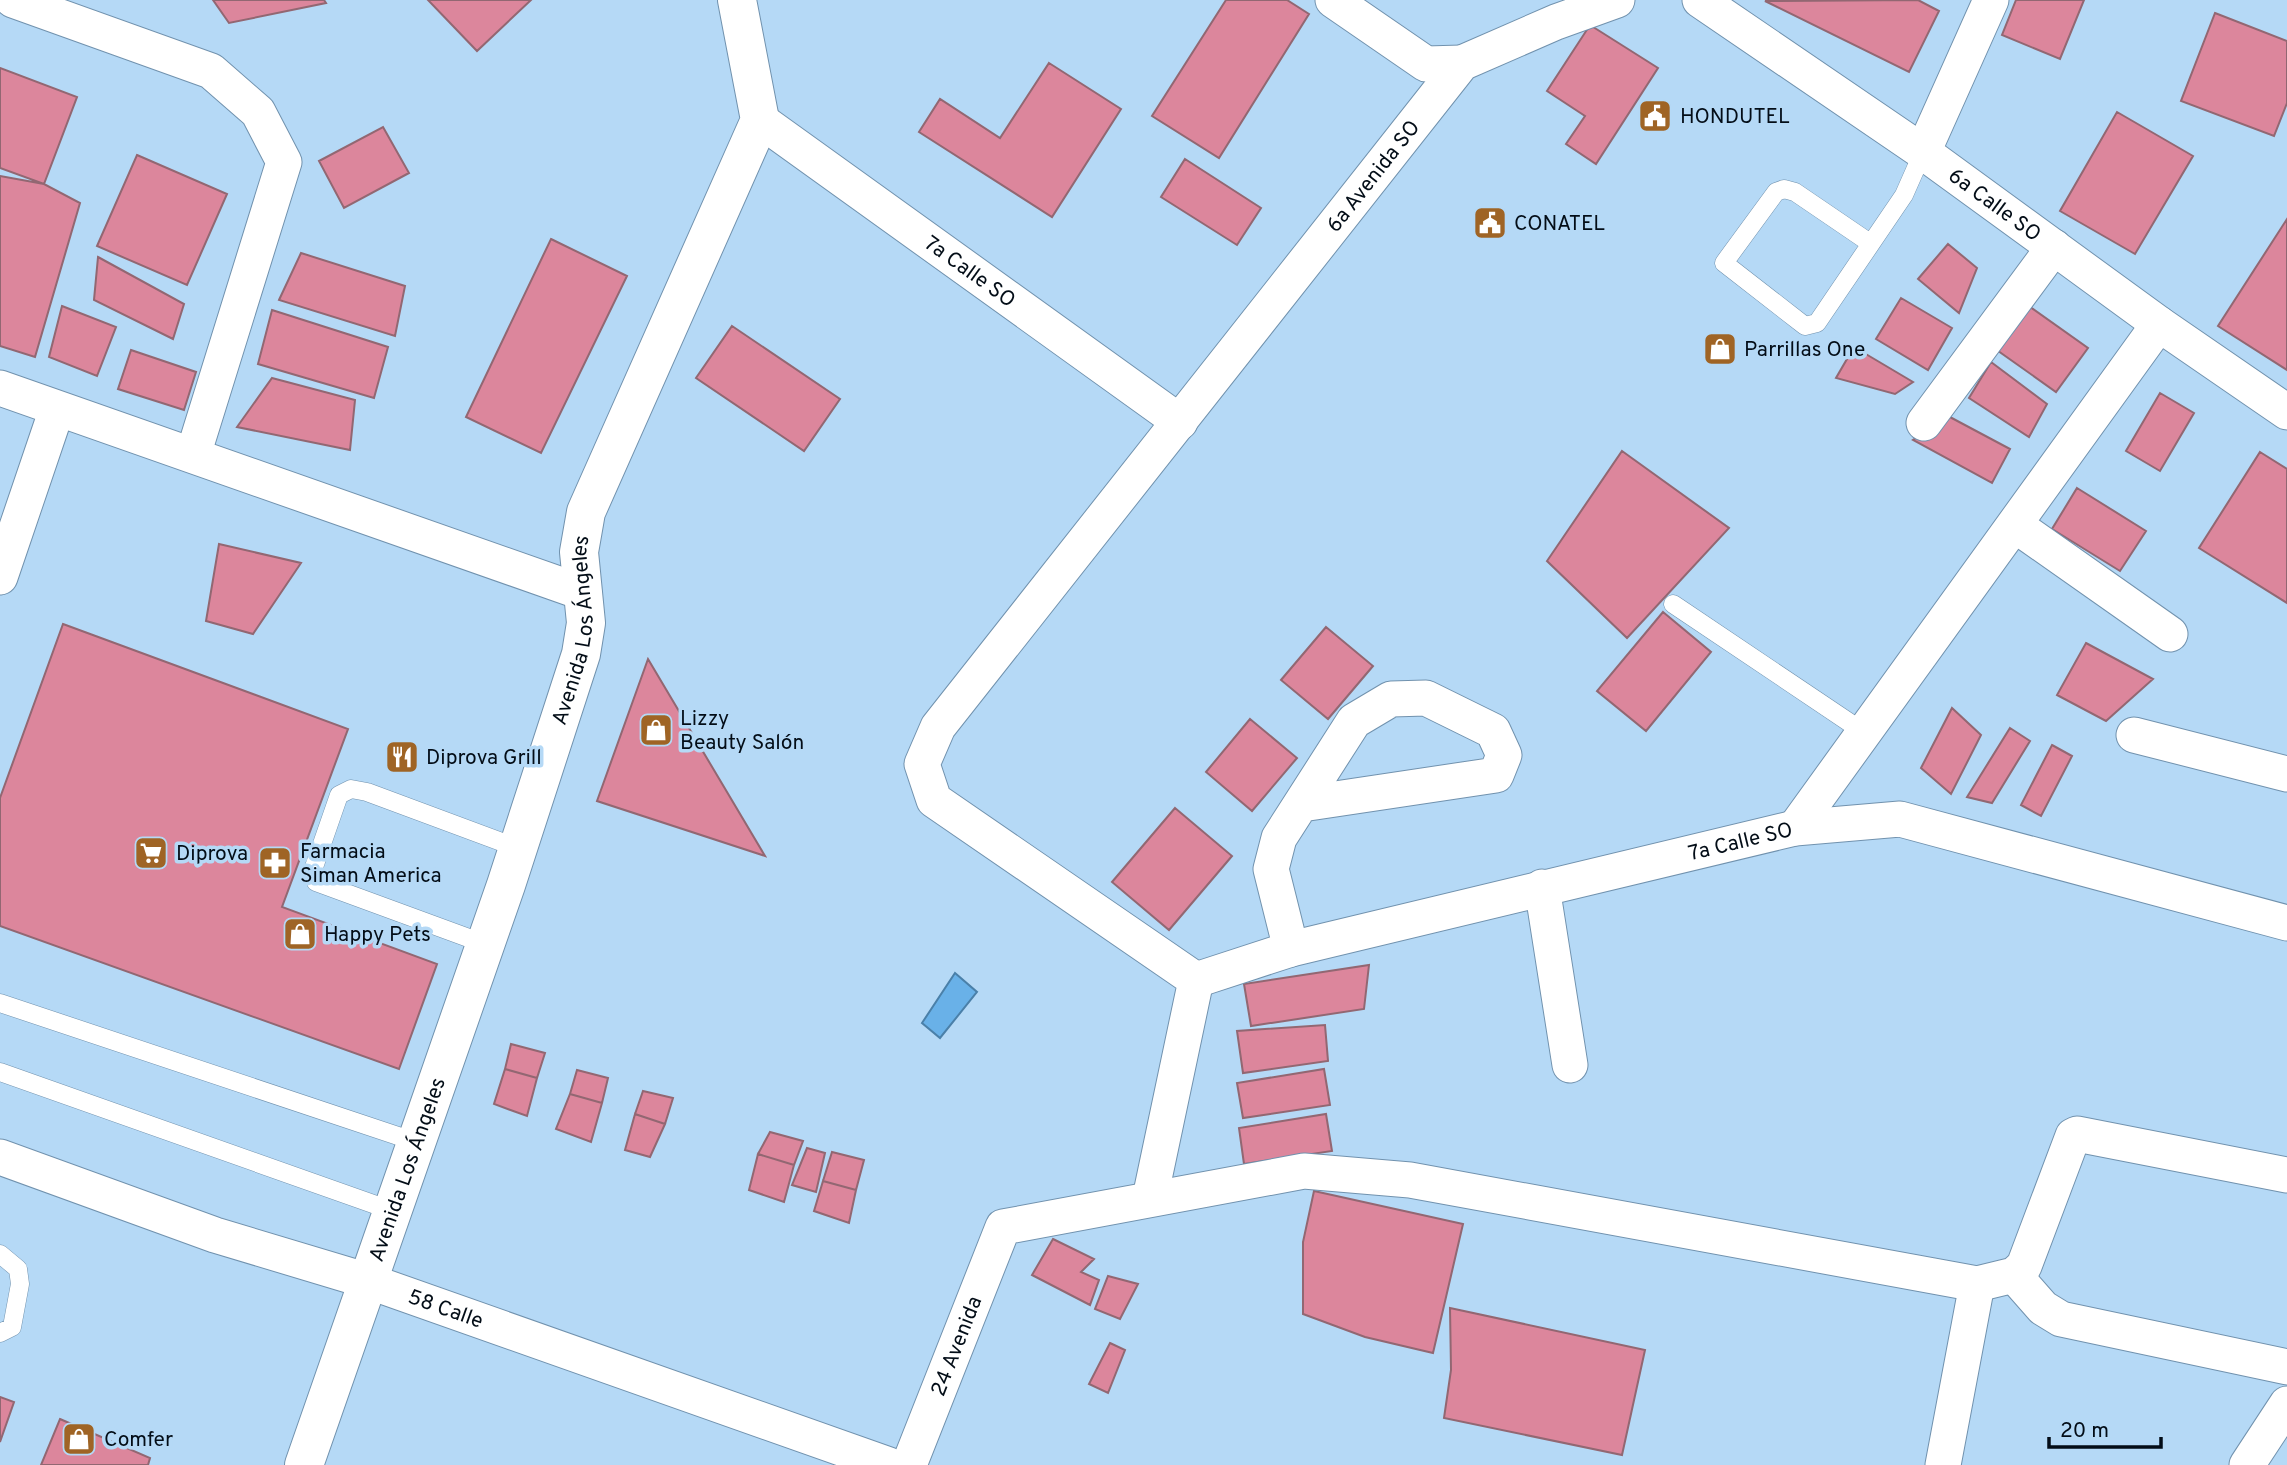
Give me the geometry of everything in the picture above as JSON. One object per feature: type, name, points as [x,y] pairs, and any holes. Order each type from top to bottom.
[{"type":"street","points":[[13,0],[211,71],[258,112],[284,162],[193,455]]},
{"type":"street","points":[[737,0],[760,120]]},
{"type":"street","points":[[1332,0],[1426,64],[1462,63]]},
{"type":"street","name":"6a Avenida SO","points":[[1196,980],[934,800],[922,764],[938,727],[1462,63],[1556,22],[1617,0]]},
{"type":"street","name":"6a Calle SO","points":[[1700,0],[1923,152],[2159,324],[2287,412]]},
{"type":"street","points":[[1923,152],[1991,0]]},
{"type":"street","name":"7a Calle SO","points":[[760,120],[1180,422]]},
{"type":"street","name":"Avenida Los Ángeles","points":[[304,1465],[518,848],[581,654],[586,624],[579,552],[586,512],[760,120]]},
{"type":"street","points":[[1924,423],[2054,247]]},
{"type":"street","points":[[1795,828],[2159,324]]},
{"type":"street","points":[[0,388],[584,593]]},
{"type":"street","points":[[0,577],[57,409]]},
{"type":"street","points":[[2015,525],[2170,634]]},
{"type":"street","points":[[1290,949],[1270,869],[1279,838],[1353,721],[1391,699],[1426,698],[1493,731],[1504,755],[1496,775],[1302,804]]},
{"type":"street","points":[[2134,735],[2284,768]]},
{"type":"street","name":"7a Calle SO","points":[[1196,980],[1290,949],[1795,828],[1900,819],[2287,923]]},
{"type":"street","points":[[1542,887],[1570,1065]]},
{"type":"street","points":[[1196,980],[1150,1198],[1304,1171],[1409,1180],[1977,1284],[2014,1275],[2024,1266],[2073,1136],[2077,1134],[2287,1175]]},
{"type":"street","name":"58 Calle","points":[[0,1157],[215,1235],[368,1281],[889,1465]]},
{"type":"street","name":"24 Avenida","points":[[909,1465],[1003,1227],[1150,1198]]},
{"type":"street","points":[[2014,1275],[2043,1308],[2061,1319],[2287,1367]]},
{"type":"street","points":[[1943,1465],[1977,1284]]},
{"type":"street","points":[[2247,1465],[2287,1404]]},
{"type":"lane","points":[[1870,243],[1795,192],[1784,189],[1776,192],[1724,263],[1805,326],[1817,323],[1904,195],[1923,152]]},
{"type":"lane","points":[[1673,604],[1865,733]]},
{"type":"lane","points":[[485,944],[316,882],[314,867],[330,819],[339,795],[351,789],[518,848]]},
{"type":"lane","points":[[0,1003],[416,1142]]},
{"type":"lane","points":[[0,1072],[393,1211]]},
{"type":"lane","points":[[0,1254],[18,1269],[20,1284],[12,1327],[0,1333]]},
{"type":"water","points":[[955,973],[977,992],[940,1038],[922,1023]]},
{"type":"building","points":[[213,0],[324,0],[326,3],[229,23]]},
{"type":"building","points":[[428,0],[531,0],[477,51]]},
{"type":"building","points":[[1226,0],[1287,0],[1309,14],[1219,158],[1152,116]]},
{"type":"building","points":[[1918,0],[1939,11],[1909,72],[1765,1]]},
{"type":"building","points":[[2016,0],[2084,0],[2060,59],[2002,35]]},
{"type":"building","points":[[2215,13],[2287,41],[2287,103],[2274,136],[2181,101]]},
{"type":"building","points":[[1590,25],[1658,68],[1596,164],[1566,144],[1585,116],[1547,91]]},
{"type":"building","points":[[1049,63],[1121,109],[1052,217],[919,132],[940,99],[1000,138]]},
{"type":"building","points":[[0,68],[77,97],[44,184],[0,168]]},
{"type":"building","points":[[2117,112],[2193,156],[2135,254],[2060,211]]},
{"type":"building","points":[[383,127],[409,173],[344,208],[319,161]]},
{"type":"building","points":[[137,155],[227,194],[187,285],[97,246]]},
{"type":"building","points":[[1185,159],[1261,208],[1237,245],[1161,197]]},
{"type":"building","points":[[0,176],[44,184],[80,203],[35,357],[0,346]]},
{"type":"building","points":[[2287,219],[2287,370],[2218,326]]},
{"type":"building","points":[[551,239],[627,276],[541,453],[466,417]]},
{"type":"building","points":[[1948,244],[1977,268],[1959,313],[1918,279]]},
{"type":"building","points":[[301,253],[405,286],[395,336],[279,300]]},
{"type":"building","points":[[98,257],[184,304],[173,339],[94,300]]},
{"type":"building","points":[[1901,298],[1952,328],[1928,370],[1876,339]]},
{"type":"building","points":[[2026,304],[2088,348],[2056,392],[1994,348]]},
{"type":"building","points":[[62,306],[116,327],[97,376],[49,357]]},
{"type":"building","points":[[272,310],[388,347],[374,398],[258,364]]},
{"type":"building","points":[[732,326],[840,399],[804,451],[696,378]]},
{"type":"building","points":[[1854,347],[1913,382],[1895,394],[1836,378]]},
{"type":"building","points":[[131,350],[196,372],[184,410],[118,389]]},
{"type":"building","points":[[1991,362],[2047,404],[2029,437],[1969,398]]},
{"type":"building","points":[[272,378],[355,400],[350,450],[237,427]]},
{"type":"building","points":[[2160,393],[2194,413],[2160,471],[2126,451]]},
{"type":"building","points":[[1948,416],[2010,449],[1992,483],[1913,440]]},
{"type":"building","points":[[1622,451],[1729,528],[1627,638],[1547,561]]},
{"type":"building","points":[[2260,452],[2287,469],[2287,603],[2199,548]]},
{"type":"building","points":[[2077,488],[2146,531],[2120,571],[2052,529]]},
{"type":"building","points":[[219,544],[301,563],[253,634],[206,621]]},
{"type":"building","points":[[1663,612],[1711,652],[1646,731],[1597,691]]},
{"type":"building","name":"Diprova","points":[[63,624],[348,729],[282,907],[437,964],[399,1069],[0,926],[0,798]]},
{"type":"building","points":[[1326,627],[1373,666],[1328,719],[1281,680]]},
{"type":"building","points":[[2086,643],[2153,679],[2106,721],[2057,695]]},
{"type":"building","name":"Lizzy Beauty Salón","points":[[648,659],[765,856],[597,801]]},
{"type":"building","points":[[1952,708],[1981,735],[1951,794],[1921,768]]},
{"type":"building","points":[[1250,719],[1297,758],[1252,811],[1206,772]]},
{"type":"building","points":[[2010,728],[2030,741],[1992,803],[1967,797]]},
{"type":"building","points":[[2052,745],[2072,756],[2041,816],[2021,805]]},
{"type":"building","points":[[1175,808],[1232,856],[1169,930],[1112,882]]},
{"type":"building","points":[[1369,965],[1364,1009],[1251,1026],[1244,984]]},
{"type":"building","points":[[1325,1025],[1328,1061],[1243,1073],[1237,1031]]},
{"type":"building","points":[[511,1044],[545,1053],[537,1078],[505,1069]]},
{"type":"building","points":[[505,1069],[537,1078],[527,1116],[494,1104]]},
{"type":"building","points":[[1324,1069],[1330,1105],[1243,1118],[1237,1083]]},
{"type":"building","points":[[577,1070],[608,1078],[602,1103],[570,1094]]},
{"type":"building","points":[[643,1091],[673,1098],[665,1124],[635,1114]]},
{"type":"building","points":[[570,1094],[602,1103],[591,1142],[556,1129]]},
{"type":"building","points":[[635,1114],[665,1124],[650,1157],[625,1150]]},
{"type":"building","points":[[1326,1114],[1332,1151],[1244,1164],[1239,1128]]},
{"type":"building","points":[[770,1132],[803,1141],[794,1165],[758,1154]]},
{"type":"building","points":[[807,1148],[825,1153],[816,1192],[792,1185]]},
{"type":"building","points":[[832,1152],[864,1160],[856,1190],[823,1181]]},
{"type":"building","points":[[758,1154],[794,1165],[784,1202],[749,1190]]},
{"type":"building","points":[[823,1181],[856,1190],[849,1223],[814,1211]]},
{"type":"building","points":[[1314,1191],[1463,1224],[1433,1353],[1365,1337],[1303,1314],[1303,1242]]},
{"type":"building","points":[[1053,1239],[1094,1259],[1081,1272],[1099,1280],[1090,1305],[1032,1275]]},
{"type":"building","points":[[1108,1276],[1138,1284],[1120,1319],[1095,1309]]},
{"type":"building","points":[[1450,1308],[1645,1350],[1622,1455],[1444,1418],[1451,1370]]},
{"type":"building","points":[[1110,1343],[1125,1350],[1108,1393],[1089,1384]]},
{"type":"building","points":[[0,1397],[14,1402],[0,1442]]},
{"type":"building","name":"Comfer","points":[[60,1419],[150,1458],[148,1465],[41,1465]]},
{"type":"place","name":"HONDUTEL","points":[[1655,116]]},
{"type":"place","name":"CONATEL","points":[[1490,223]]},
{"type":"place","name":"Parrillas One","points":[[1720,349]]},
{"type":"place","name":"Lizzy Beauty Salón","points":[[656,730]]},
{"type":"place","name":"Diprova Grill","points":[[402,757]]},
{"type":"place","name":"Diprova","points":[[151,853]]},
{"type":"place","name":"Farmacia Siman America","points":[[275,863]]},
{"type":"place","name":"Happy Pets","points":[[300,934]]},
{"type":"place","name":"Comfer","points":[[79,1439]]}]
